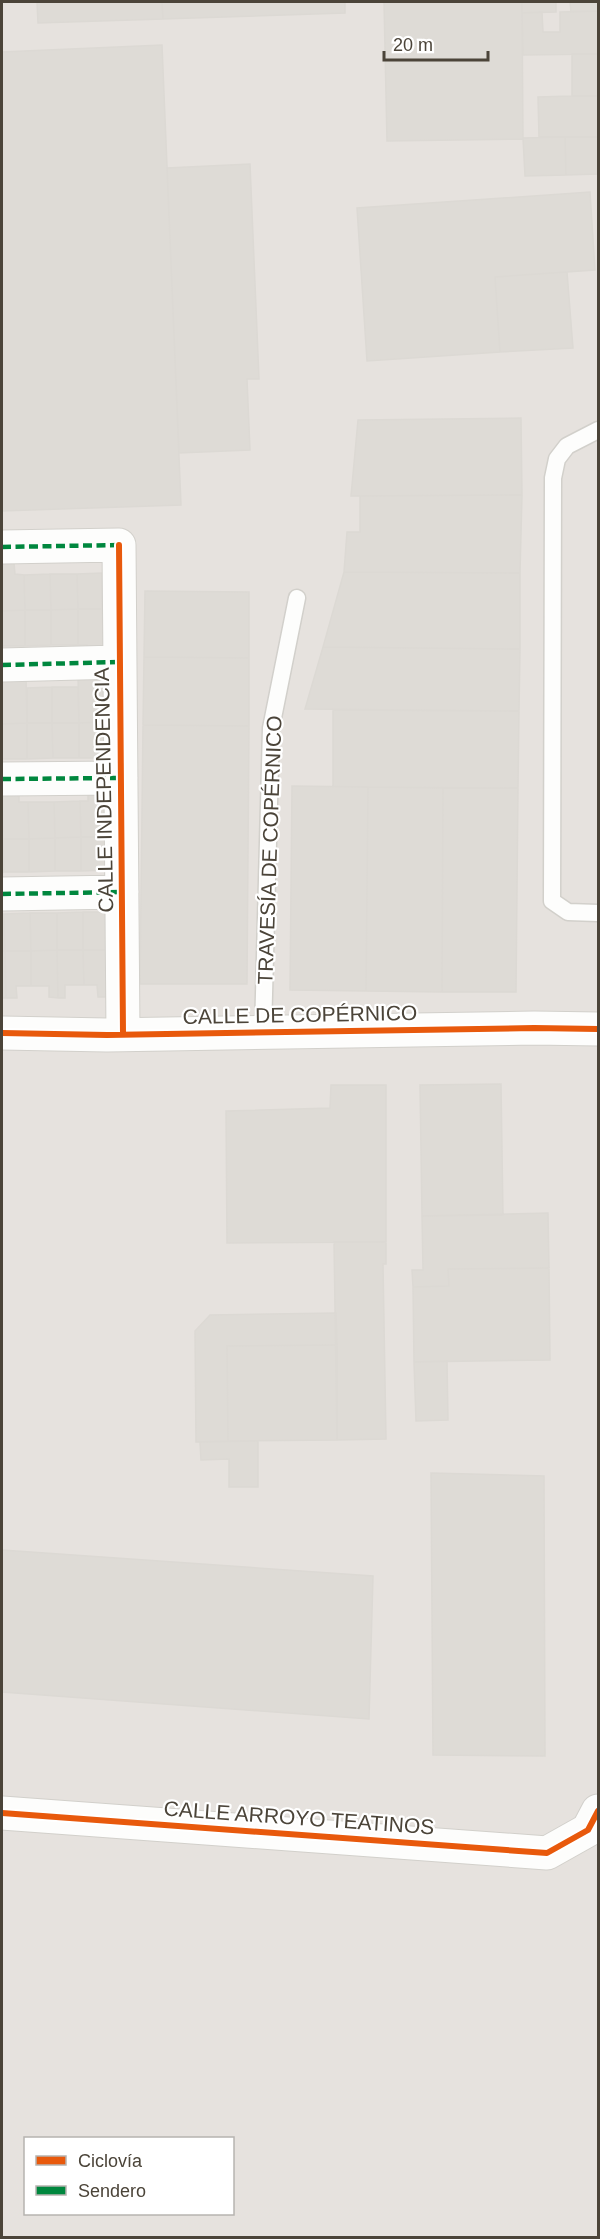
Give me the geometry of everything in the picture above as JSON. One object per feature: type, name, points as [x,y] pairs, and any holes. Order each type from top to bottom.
[{"type":"street","name":"CALLE INDEPENDENCIA","points":[[2,547],[119,546],[123,1034]]},
{"type":"street","points":[[2,665],[119,662]]},
{"type":"street","points":[[2,779],[121,778]]},
{"type":"street","points":[[2,894],[122,892]]},
{"type":"street","name":"CALLE DE COPÉRNICO","points":[[2,1033],[123,1034],[598,1029]]},
{"type":"street","name":"CALLE ARROYO TEATINOS","points":[[2,1813],[547,1853],[593,1820]]},
{"type":"lane","points":[[598,430],[567,446],[557,459],[553,478],[552,889],[552,901],[568,912],[598,913]]},
{"type":"lane","name":"TRAVESÍA DE COPÉRNICO","points":[[263,1032],[271,728],[297,598]]},
{"type":"shaded area","points":[[2,2],[598,2],[598,2237],[2,2238]]},
{"type":"building","points":[[37,2],[162,2],[163,19],[38,23]]},
{"type":"building","points":[[162,2],[345,2],[345,13],[163,19]]},
{"type":"building","points":[[384,2],[522,2],[523,139],[387,141]]},
{"type":"building","points":[[522,2],[556,2],[556,12],[522,13]]},
{"type":"building","points":[[570,2],[598,2],[598,11],[571,12]]},
{"type":"building","points":[[598,11],[598,54],[523,55],[522,13],[542,12],[543,32],[560,32],[560,12]]},
{"type":"building","points":[[162,45],[181,505],[2,511],[2,52]]},
{"type":"building","points":[[572,54],[598,54],[598,96],[572,96]]},
{"type":"building","points":[[598,96],[598,137],[539,137],[538,97]]},
{"type":"building","points":[[565,137],[566,175],[525,176],[523,138]]},
{"type":"building","points":[[565,137],[598,137],[598,174],[566,175]]},
{"type":"building","points":[[250,164],[259,379],[247,379],[250,450],[179,453],[167,168]]},
{"type":"building","points":[[590,192],[595,270],[495,277],[500,352],[367,361],[357,208]]},
{"type":"building","points":[[567,272],[573,348],[500,352],[495,277]]},
{"type":"building","points":[[521,418],[522,495],[351,496],[358,420]]},
{"type":"building","points":[[522,495],[520,573],[344,572],[347,532],[360,532],[360,496]]},
{"type":"building","points":[[2,563],[14,563],[15,574],[24,575],[25,610],[2,611]]},
{"type":"building","points":[[344,572],[520,573],[520,649],[323,647]]},
{"type":"building","points":[[102,573],[102,609],[78,609],[77,574]]},
{"type":"building","points":[[50,574],[51,610],[25,610],[24,575]]},
{"type":"building","points":[[50,574],[77,574],[78,609],[51,610]]},
{"type":"building","points":[[145,591],[249,592],[249,658],[144,657]]},
{"type":"building","points":[[78,609],[102,609],[104,653],[87,653],[87,645],[78,645]]},
{"type":"building","points":[[78,609],[78,645],[51,645],[51,610]]},
{"type":"building","points":[[25,610],[51,610],[51,645],[25,646]]},
{"type":"building","points":[[25,610],[25,646],[2,646],[2,611]]},
{"type":"building","points":[[323,647],[520,649],[519,711],[305,709]]},
{"type":"building","points":[[144,657],[249,658],[249,726],[143,725]]},
{"type":"building","points":[[78,675],[103,675],[104,722],[79,723]]},
{"type":"building","points":[[2,677],[26,677],[27,723],[2,724]]},
{"type":"building","points":[[52,687],[78,687],[79,723],[52,723]]},
{"type":"building","points":[[52,687],[52,723],[27,723],[27,688]]},
{"type":"building","points":[[333,710],[519,711],[518,788],[333,787]]},
{"type":"building","points":[[104,722],[105,758],[79,758],[79,723]]},
{"type":"building","points":[[27,723],[52,723],[53,758],[27,759]]},
{"type":"building","points":[[27,723],[27,759],[2,759],[2,724]]},
{"type":"building","points":[[52,723],[79,723],[79,758],[53,758]]},
{"type":"building","points":[[143,725],[249,726],[247,984],[140,984]]},
{"type":"building","points":[[292,786],[368,787],[366,991],[290,990]]},
{"type":"building","points":[[368,787],[443,788],[442,992],[366,991]]},
{"type":"building","points":[[443,788],[518,788],[516,992],[442,992]]},
{"type":"building","points":[[88,789],[105,789],[107,837],[81,837],[80,801],[88,801]]},
{"type":"building","points":[[19,790],[19,802],[28,802],[29,839],[3,839],[2,791]]},
{"type":"building","points":[[80,801],[81,837],[55,838],[54,802]]},
{"type":"building","points":[[28,802],[54,802],[55,838],[29,839]]},
{"type":"building","points":[[81,837],[107,837],[108,870],[81,871]]},
{"type":"building","points":[[81,837],[81,871],[55,871],[55,838]]},
{"type":"building","points":[[55,838],[55,871],[29,872],[29,839]]},
{"type":"building","points":[[2,839],[4,872],[2,873]]},
{"type":"building","points":[[3,839],[29,839],[29,872],[4,872]]},
{"type":"building","points":[[83,912],[108,912],[108,950],[83,950]]},
{"type":"building","points":[[83,912],[83,950],[57,950],[57,913]]},
{"type":"building","points":[[30,913],[57,913],[57,950],[31,951]]},
{"type":"building","points":[[30,913],[31,951],[5,951],[4,914]]},
{"type":"building","points":[[2,914],[4,914],[5,951],[2,951]]},
{"type":"building","points":[[57,950],[83,950],[84,985],[65,985],[65,998],[58,998]]},
{"type":"building","points":[[57,950],[58,998],[49,997],[49,986],[31,986],[31,951]]},
{"type":"building","points":[[83,950],[108,950],[110,997],[98,997],[97,985],[84,985]]},
{"type":"building","points":[[2,951],[5,951],[6,998],[2,998]]},
{"type":"building","points":[[5,951],[31,951],[31,986],[16,986],[17,998],[6,998]]},
{"type":"building","points":[[501,1084],[503,1215],[422,1216],[420,1085]]},
{"type":"building","points":[[331,1085],[386,1085],[386,1242],[227,1243],[226,1111],[330,1108]]},
{"type":"building","points":[[548,1213],[549,1268],[448,1269],[449,1286],[413,1287],[412,1270],[423,1270],[422,1216]]},
{"type":"building","points":[[334,1242],[386,1242],[386,1264],[383,1264],[386,1439],[337,1440]]},
{"type":"building","points":[[549,1268],[550,1360],[414,1362],[413,1287],[449,1286],[448,1269]]},
{"type":"building","points":[[336,1313],[337,1345],[227,1346],[228,1441],[196,1442],[195,1331],[210,1315]]},
{"type":"building","points":[[337,1345],[337,1440],[228,1441],[227,1346]]},
{"type":"building","points":[[447,1361],[448,1420],[416,1421],[414,1362]]},
{"type":"building","points":[[258,1441],[258,1487],[229,1487],[229,1459],[201,1460],[200,1442]]},
{"type":"building","points":[[431,1473],[544,1476],[545,1756],[433,1755]]},
{"type":"building","points":[[2,1550],[373,1576],[369,1719],[2,1692]]},
{"type":"marked path","points":[[2,547],[119,545],[119,551]]},
{"type":"marked path","points":[[2,665],[119,662]]},
{"type":"marked path","points":[[2,779],[121,778]]},
{"type":"marked path","points":[[2,894],[122,892]]},
{"type":"cycle path","points":[[119,545],[123,1034]]},
{"type":"cycle path","points":[[2,1033],[107,1035],[598,1029]]},
{"type":"cycle path","points":[[2,1813],[547,1853],[588,1830],[598,1811]]}]
